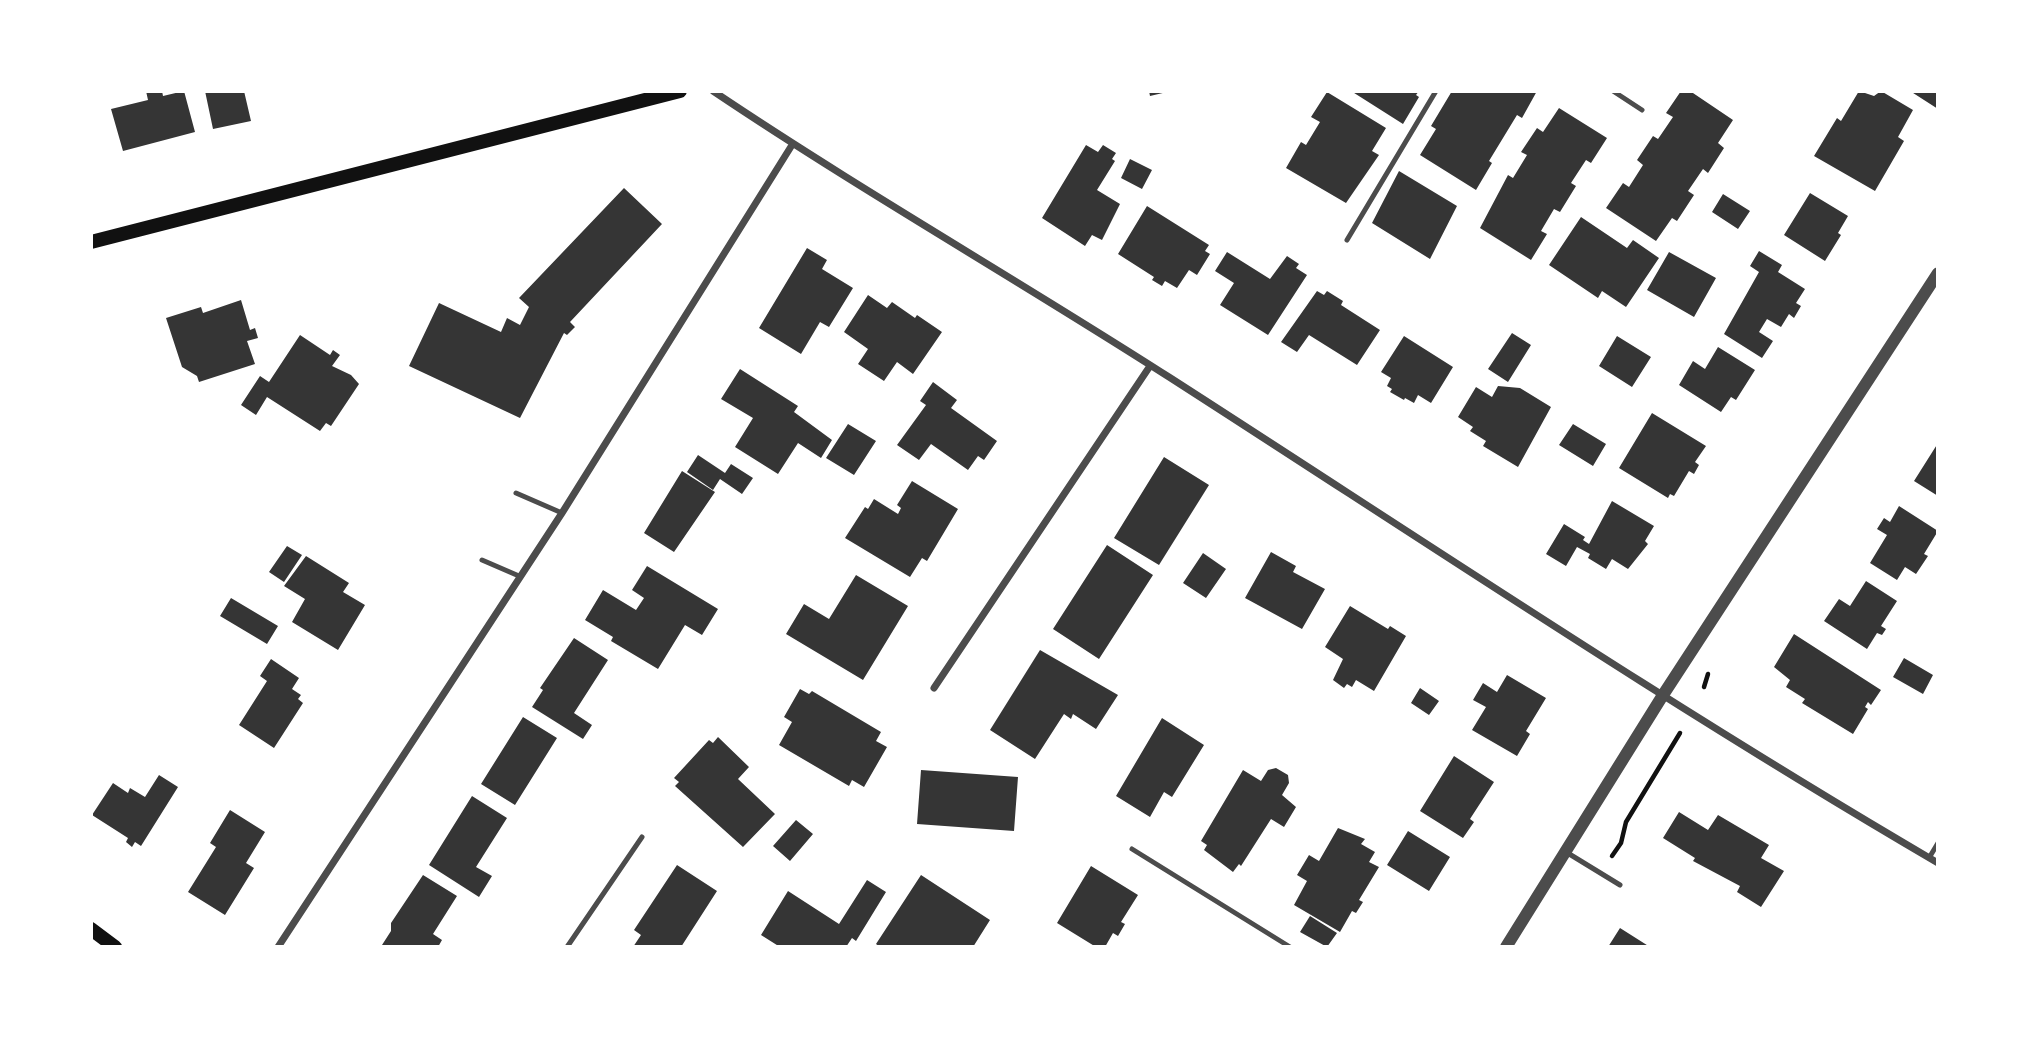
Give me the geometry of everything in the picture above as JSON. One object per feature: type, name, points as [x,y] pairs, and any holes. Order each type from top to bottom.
[{"type":"main road","points":[[91,242],[680,91]]},
{"type":"main road","points":[[91,929],[115,947]]},
{"type":"street","points":[[713,91],[792,145],[1150,366],[1663,695],[1938,863]]},
{"type":"street","points":[[278,947],[562,513],[792,145]]},
{"type":"street","points":[[1506,947],[1663,695],[1938,274]]},
{"type":"street","points":[[933,688],[1150,366]]},
{"type":"lane","points":[[1347,240],[1436,91]]},
{"type":"lane","points":[[1613,91],[1642,110]]},
{"type":"lane","points":[[516,493],[562,513]]},
{"type":"lane","points":[[482,560],[519,576]]},
{"type":"lane","points":[[567,947],[642,837]]},
{"type":"lane","points":[[1929,858],[1938,843]]},
{"type":"lane","points":[[1132,849],[1290,947]]},
{"type":"lane","points":[[1566,852],[1620,885]]},
{"type":"path","points":[[1610,860],[1620,843],[1626,822],[1680,733]]},
{"type":"building","points":[[146,91],[162,91],[163,96],[184,91],[195,132],[123,151],[111,109],[148,100]]},
{"type":"building","points":[[205,91],[244,91],[251,121],[213,129]]},
{"type":"building","points":[[1149,91],[1167,91],[1167,92],[1150,96]]},
{"type":"building","points":[[1351,91],[1419,91],[1416,95],[1419,97],[1403,124]]},
{"type":"building","points":[[1452,91],[1537,91],[1522,118],[1517,115],[1489,161],[1492,163],[1476,190],[1420,155],[1436,129],[1431,126]]},
{"type":"building","points":[[1681,91],[1690,91],[1733,120],[1718,143],[1724,148],[1708,173],[1703,169],[1688,191],[1694,195],[1677,221],[1672,218],[1656,241],[1606,208],[1623,183],[1629,187],[1643,165],[1637,160],[1653,136],[1658,139],[1673,117],[1666,113]]},
{"type":"building","points":[[1859,91],[1874,96],[1881,91],[1913,110],[1898,137],[1904,141],[1875,191],[1814,156],[1837,118],[1841,121]]},
{"type":"building","points":[[1910,91],[1938,91],[1938,109]]},
{"type":"building","points":[[1327,92],[1386,128],[1372,151],[1379,155],[1346,203],[1286,168],[1301,142],[1306,145],[1320,122],[1311,117]]},
{"type":"building","points":[[1559,108],[1607,138],[1591,163],[1586,160],[1571,183],[1576,186],[1560,212],[1554,209],[1541,231],[1547,234],[1531,260],[1480,228],[1508,175],[1513,178],[1527,155],[1521,152],[1537,128],[1543,132]]},
{"type":"building","points":[[1086,145],[1098,152],[1103,145],[1116,153],[1112,159],[1115,161],[1097,190],[1120,204],[1102,240],[1092,235],[1085,246],[1042,218]]},
{"type":"building","points":[[1130,159],[1152,170],[1142,189],[1121,178]]},
{"type":"building","points":[[1399,171],[1457,206],[1430,259],[1372,223]]},
{"type":"building","points":[[624,188],[662,224],[570,322],[575,327],[567,335],[564,333],[520,418],[409,366],[439,303],[501,332],[507,318],[520,325],[529,307],[519,298]]},
{"type":"building","points":[[1810,193],[1848,216],[1838,233],[1841,235],[1825,261],[1784,235]]},
{"type":"building","points":[[1723,194],[1750,211],[1738,229],[1712,212]]},
{"type":"building","points":[[1147,206],[1209,245],[1205,251],[1210,254],[1197,275],[1189,270],[1177,288],[1165,281],[1162,286],[1152,280],[1154,277],[1118,254]]},
{"type":"building","points":[[1581,217],[1627,248],[1633,240],[1659,258],[1626,307],[1602,291],[1598,298],[1549,265]]},
{"type":"building","points":[[807,248],[827,260],[822,269],[853,288],[829,327],[820,322],[801,354],[759,328]]},
{"type":"building","points":[[1759,251],[1782,265],[1778,272],[1805,289],[1796,303],[1801,306],[1794,318],[1789,314],[1781,327],[1767,319],[1759,332],[1773,341],[1762,358],[1724,334],[1759,272],[1750,266]]},
{"type":"building","points":[[1227,252],[1270,279],[1287,256],[1299,264],[1296,268],[1307,275],[1268,335],[1220,305],[1234,283],[1215,271]]},
{"type":"building","points":[[1669,252],[1716,278],[1694,317],[1647,290]]},
{"type":"building","points":[[1317,291],[1324,295],[1327,291],[1343,301],[1341,305],[1380,330],[1357,365],[1309,335],[1297,352],[1281,342]]},
{"type":"building","points":[[868,295],[887,308],[892,302],[942,332],[913,374],[897,362],[884,381],[858,364],[868,349],[844,332]]},
{"type":"building","points":[[241,300],[250,330],[255,328],[258,338],[247,341],[255,364],[199,382],[197,376],[182,367],[166,318],[201,307],[203,313]]},
{"type":"building","points":[[1512,333],[1531,345],[1508,382],[1488,369]]},
{"type":"building","points":[[300,335],[330,355],[333,350],[340,355],[332,366],[351,375],[359,384],[331,426],[326,423],[320,431],[267,397],[256,415],[241,405],[260,376],[269,382]]},
{"type":"building","points":[[1404,336],[1453,367],[1431,403],[1418,395],[1414,403],[1390,392],[1392,389],[1387,386],[1391,378],[1381,372]]},
{"type":"building","points":[[1617,336],[1651,357],[1632,387],[1599,366]]},
{"type":"building","points":[[1718,347],[1755,370],[1736,400],[1731,397],[1721,412],[1679,385],[1693,361],[1705,369]]},
{"type":"building","points":[[740,369],[798,406],[794,412],[832,440],[821,458],[798,443],[778,474],[735,447],[753,418],[721,399]]},
{"type":"building","points":[[933,382],[957,400],[951,408],[997,441],[984,460],[978,456],[968,470],[931,444],[919,460],[897,445],[926,405],[920,401]]},
{"type":"building","points":[[1498,386],[1520,388],[1551,407],[1518,467],[1483,446],[1486,441],[1470,431],[1473,427],[1458,417],[1476,387],[1492,397]]},
{"type":"building","points":[[1652,413],[1706,446],[1695,462],[1699,465],[1694,474],[1689,471],[1674,496],[1670,494],[1668,498],[1619,468]]},
{"type":"building","points":[[848,424],[876,441],[854,475],[826,458]]},
{"type":"building","points":[[1573,424],[1606,444],[1593,466],[1559,445]]},
{"type":"building","points":[[1938,443],[1938,496],[1914,481]]},
{"type":"building","points":[[698,455],[725,473],[731,464],[753,478],[742,494],[720,479],[713,490],[687,472]]},
{"type":"building","points":[[1164,457],[1209,485],[1159,565],[1114,538]]},
{"type":"building","points":[[682,471],[715,492],[674,552],[644,533]]},
{"type":"building","points":[[912,481],[958,509],[927,561],[922,558],[910,577],[845,538],[865,507],[868,509],[874,499],[898,514],[901,508],[897,505]]},
{"type":"building","points":[[1612,501],[1654,526],[1645,541],[1648,544],[1628,569],[1612,559],[1606,569],[1588,558],[1590,554],[1577,547],[1566,566],[1546,554],[1564,524],[1585,537],[1583,540],[1589,544]]},
{"type":"building","points":[[1899,506],[1938,531],[1924,554],[1928,556],[1916,574],[1905,567],[1897,580],[1870,563],[1887,535],[1877,529],[1884,518],[1890,522]]},
{"type":"building","points":[[1107,545],[1153,575],[1099,659],[1053,629]]},
{"type":"building","points":[[287,546],[302,555],[284,582],[269,572]]},
{"type":"building","points":[[1271,552],[1296,566],[1293,572],[1325,589],[1302,629],[1245,598]]},
{"type":"building","points":[[1203,553],[1226,569],[1206,598],[1183,583]]},
{"type":"building","points":[[306,556],[349,583],[343,592],[365,605],[338,650],[292,622],[305,599],[284,586]]},
{"type":"building","points":[[647,566],[718,609],[702,635],[685,625],[658,669],[611,641],[613,637],[585,620],[603,590],[636,610],[644,598],[632,590]]},
{"type":"building","points":[[856,575],[908,606],[863,680],[786,634],[804,604],[829,619]]},
{"type":"building","points":[[1866,581],[1897,601],[1881,626],[1886,629],[1882,635],[1877,633],[1867,649],[1824,621],[1839,599],[1850,606]]},
{"type":"building","points":[[231,598],[278,626],[267,644],[220,616]]},
{"type":"building","points":[[1350,606],[1388,629],[1390,626],[1406,636],[1374,691],[1356,680],[1352,687],[1347,684],[1344,688],[1333,680],[1343,659],[1325,647]]},
{"type":"building","points":[[1794,634],[1881,690],[1871,705],[1868,702],[1865,707],[1868,709],[1853,734],[1802,703],[1805,699],[1786,687],[1790,680],[1774,667]]},
{"type":"building","points":[[574,638],[608,660],[574,713],[592,725],[583,739],[532,707],[543,690],[540,688]]},
{"type":"building","points":[[1040,650],[1118,695],[1096,729],[1073,714],[1071,719],[1064,714],[1035,759],[990,730]]},
{"type":"building","points":[[1904,658],[1933,675],[1923,694],[1893,677]]},
{"type":"building","points":[[271,659],[299,678],[292,689],[301,695],[298,699],[303,703],[274,748],[239,725],[267,681],[260,676]]},
{"type":"building","points":[[1507,675],[1546,698],[1526,731],[1530,734],[1517,756],[1472,730],[1486,707],[1473,700],[1483,683],[1497,692]]},
{"type":"building","points":[[1420,688],[1439,701],[1429,715],[1411,703]]},
{"type":"building","points":[[800,689],[809,694],[812,691],[881,732],[876,741],[887,747],[864,787],[852,780],[849,786],[779,745],[792,722],[784,717]]},
{"type":"building","points":[[523,717],[557,738],[515,805],[481,784]]},
{"type":"building","points":[[1162,718],[1204,745],[1172,797],[1164,792],[1150,817],[1116,796]]},
{"type":"building","points":[[718,737],[749,767],[738,779],[775,814],[743,847],[675,786],[679,782],[674,778],[709,740],[713,743]]},
{"type":"building","points":[[1454,756],[1494,782],[1470,819],[1474,822],[1463,838],[1420,811]]},
{"type":"building","points":[[1276,768],[1288,775],[1289,783],[1282,795],[1296,807],[1284,827],[1271,819],[1241,866],[1239,864],[1233,872],[1204,850],[1207,845],[1201,841],[1243,770],[1261,781],[1268,770]]},
{"type":"building","points":[[921,770],[1018,777],[1014,831],[917,824]]},
{"type":"building","points":[[159,775],[178,787],[141,846],[135,842],[132,847],[126,842],[128,838],[92,815],[113,783],[128,793],[130,788],[145,797]]},
{"type":"building","points":[[472,796],[507,818],[476,867],[492,876],[479,897],[429,865]]},
{"type":"building","points":[[230,810],[265,832],[246,863],[254,868],[225,915],[188,892],[216,847],[210,843]]},
{"type":"building","points":[[1679,812],[1708,830],[1718,815],[1769,845],[1761,858],[1784,871],[1761,907],[1737,892],[1740,886],[1693,861],[1695,858],[1663,838]]},
{"type":"building","points":[[796,820],[813,834],[790,861],[773,846]]},
{"type":"building","points":[[1338,828],[1365,839],[1361,844],[1375,852],[1369,862],[1379,867],[1359,900],[1363,902],[1356,913],[1352,911],[1340,932],[1294,905],[1307,881],[1297,875],[1309,855],[1319,861]]},
{"type":"building","points":[[1408,831],[1450,857],[1429,891],[1387,865]]},
{"type":"building","points":[[677,865],[717,891],[681,947],[633,947],[641,935],[634,930]]},
{"type":"building","points":[[1091,866],[1138,895],[1121,922],[1125,924],[1118,936],[1113,933],[1105,947],[1096,947],[1057,923]]},
{"type":"building","points":[[423,875],[457,896],[433,934],[442,940],[438,947],[382,945],[391,931],[391,923]]},
{"type":"building","points":[[921,875],[990,920],[973,947],[880,947],[876,944]]},
{"type":"building","points":[[867,880],[886,892],[856,941],[852,938],[846,947],[780,947],[761,935],[788,891],[839,924]]},
{"type":"building","points":[[1310,916],[1337,933],[1327,947],[1300,932]]},
{"type":"building","points":[[1620,928],[1650,947],[1608,947]]}]
